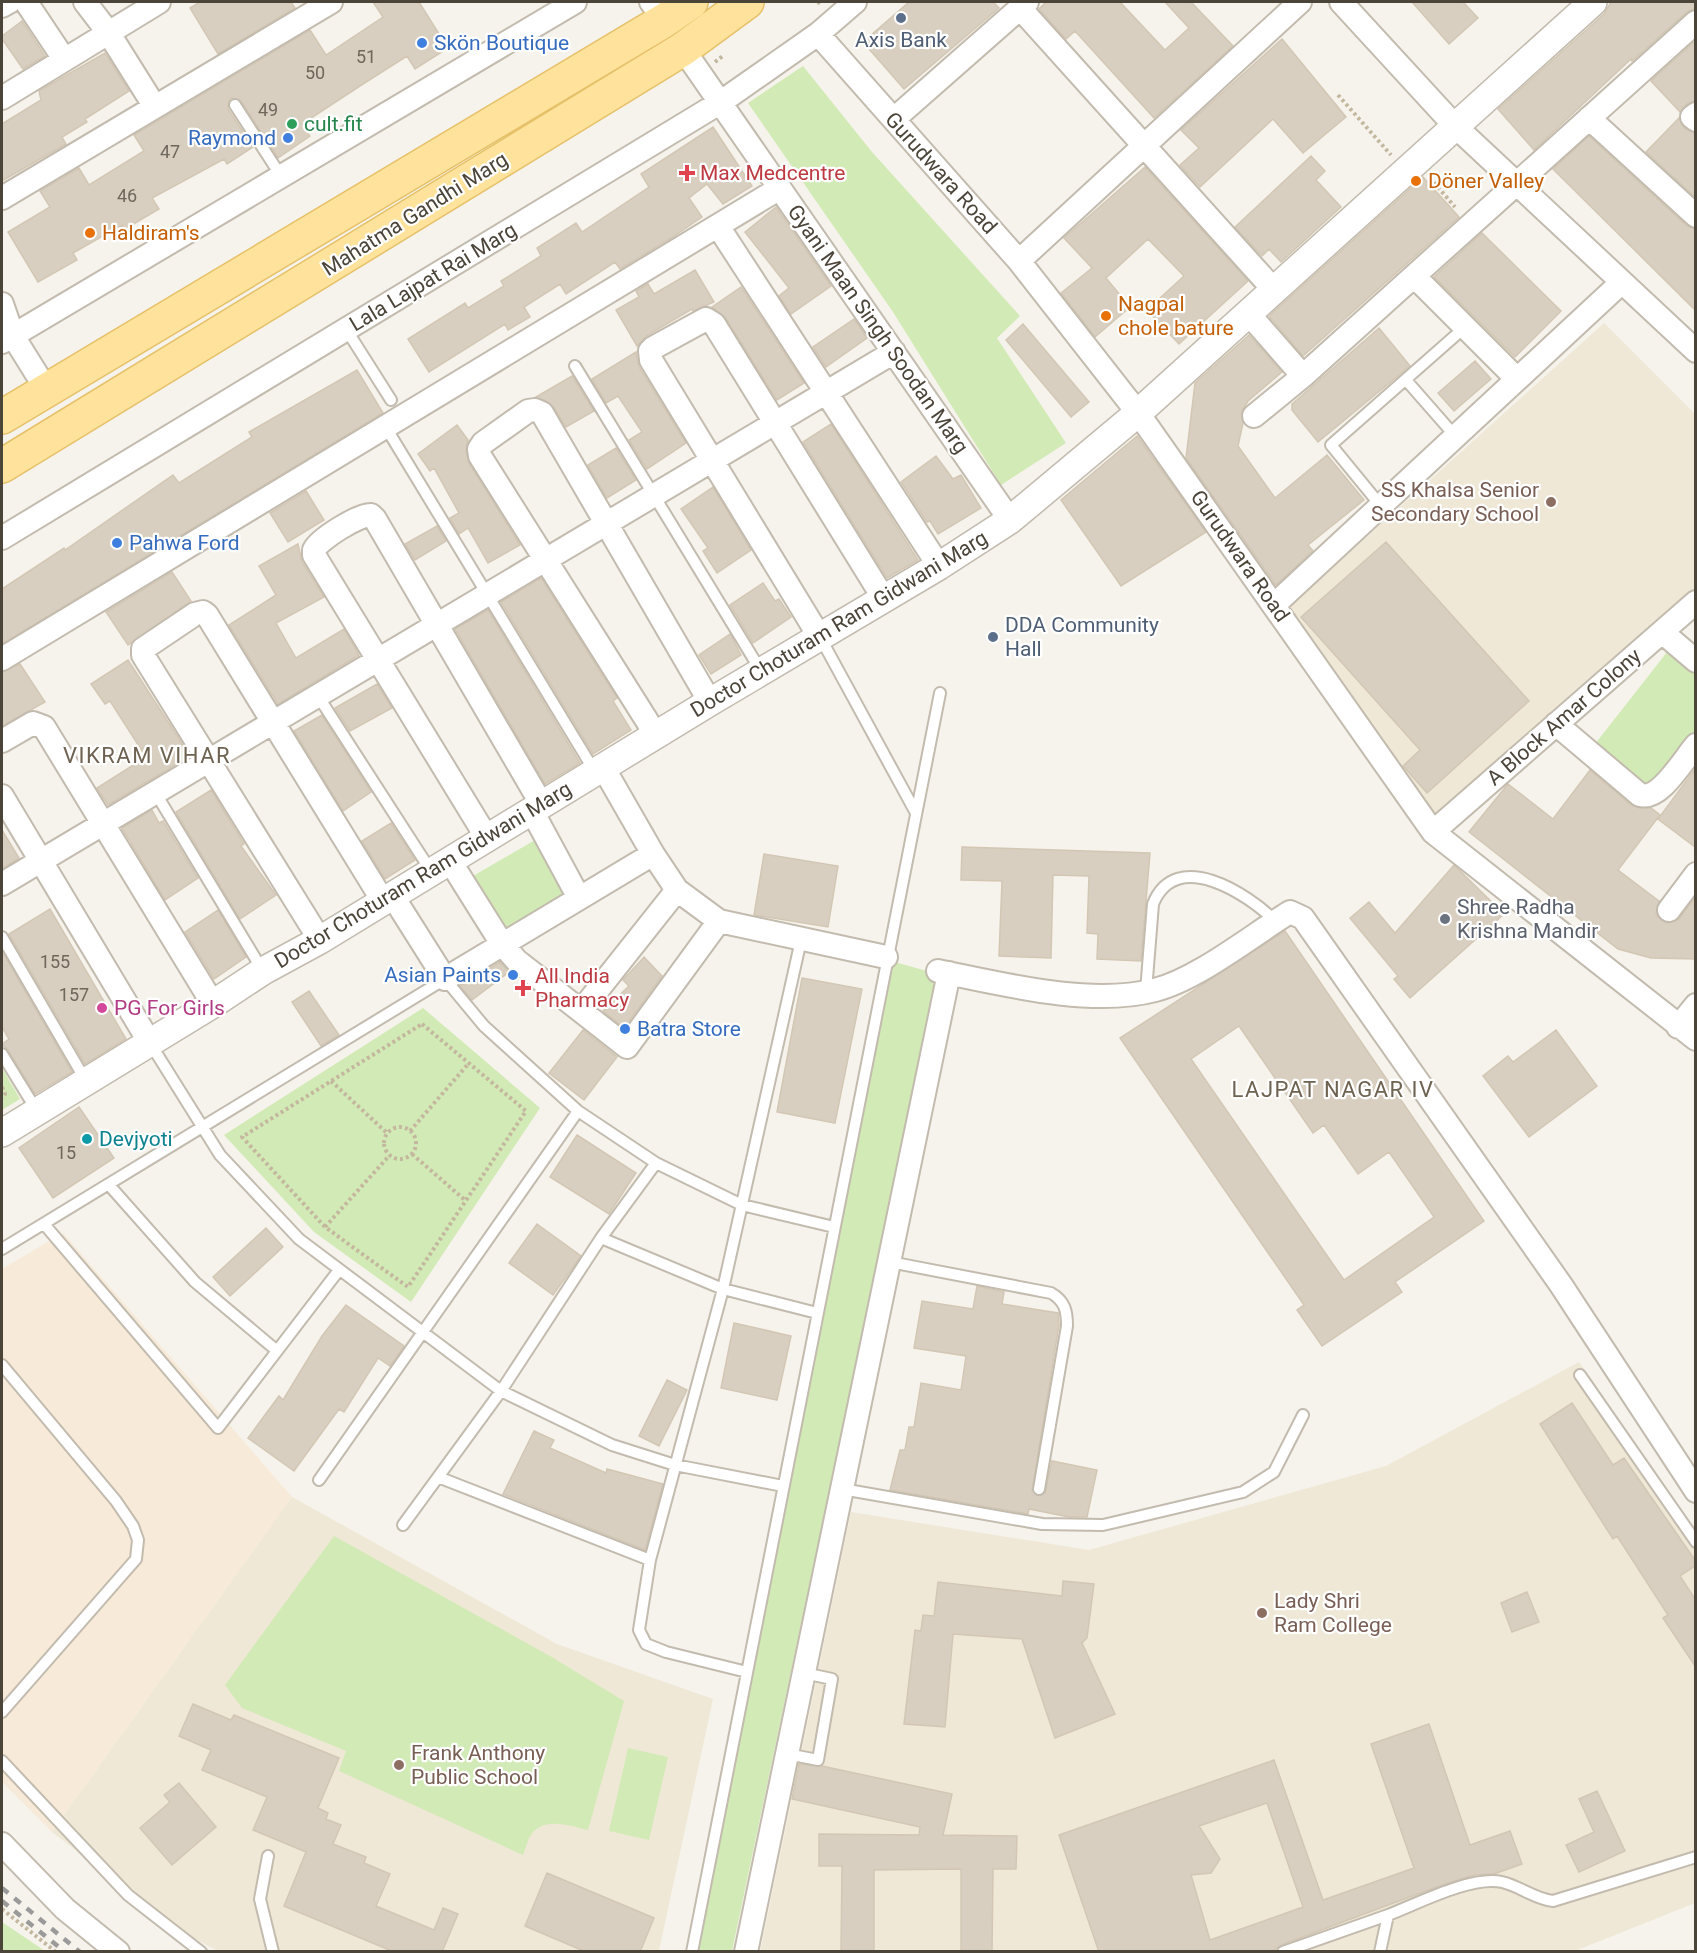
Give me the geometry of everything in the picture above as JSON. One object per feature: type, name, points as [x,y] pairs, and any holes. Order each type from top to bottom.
[{"type":"main road","name":"Mahatma Gandhi Marg","points":[[2,414],[658,11],[691,2]]},
{"type":"main road","name":"Mahatma Gandhi Marg","points":[[78,420],[683,49],[747,2]]},
{"type":"main road","points":[[2,466],[78,420]]},
{"type":"main road","points":[[2,489],[78,420]]},
{"type":"street","points":[[2,6],[9,2]]},
{"type":"street","points":[[26,2],[64,59]]},
{"type":"street","points":[[85,2],[108,32],[155,107]]},
{"type":"street","points":[[2,98],[159,2]]},
{"type":"street","points":[[2,198],[331,2]]},
{"type":"street","points":[[7,339],[574,2]]},
{"type":"street","name":"Lala Lajpat Rai Marg","points":[[2,538],[721,102],[818,34],[855,2]]},
{"type":"street","points":[[1019,261],[1300,2]]},
{"type":"street","points":[[1341,2],[1455,126],[1695,351]]},
{"type":"street","name":"Doctor Choturam Ram Gidwani Marg","points":[[2,1133],[263,971],[320,940],[761,671],[939,566],[1010,520],[1138,412],[1593,2]]},
{"type":"street","points":[[894,119],[1024,5],[1274,290]]},
{"type":"street","points":[[1254,417],[1303,376],[1695,22]]},
{"type":"street","name":"Gurudwara Road","points":[[818,34],[1019,261],[1138,412],[1433,832],[1687,1033]]},
{"type":"street","name":"Gyani Maan Singh Soodan Marg","points":[[683,49],[1010,520]]},
{"type":"street","points":[[1695,114],[1692,117],[1695,120]]},
{"type":"street","points":[[1589,118],[1695,216]]},
{"type":"street","points":[[2,659],[780,188]]},
{"type":"street","points":[[725,237],[939,566]]},
{"type":"street","points":[[1414,276],[1517,380]]},
{"type":"street","points":[[1274,605],[1622,282]]},
{"type":"street","points":[[2,305],[7,339],[39,393]]},
{"type":"street","points":[[1248,313],[1303,376]]},
{"type":"street","points":[[819,636],[651,360],[650,351],[653,348],[701,321],[710,321],[884,599]]},
{"type":"street","points":[[2,884],[104,824],[154,791],[318,696],[894,352]]},
{"type":"street","points":[[656,735],[480,456],[479,449],[483,443],[528,411],[535,410],[542,413],[710,702]]},
{"type":"street","points":[[488,838],[314,555],[316,545],[361,517],[371,515],[375,519],[437,624],[537,808],[579,898]]},
{"type":"street","name":"A Block Amar Colony","points":[[1433,832],[1695,602]]},
{"type":"street","points":[[320,940],[142,652],[143,649],[195,614],[203,612],[207,615],[273,722],[388,898],[445,979],[653,854]]},
{"type":"street","points":[[1662,632],[1695,661]]},
{"type":"street","points":[[2,741],[29,724],[42,724],[213,1004]]},
{"type":"street","points":[[1557,724],[1640,795],[1646,797],[1657,794],[1695,745]]},
{"type":"street","points":[[599,770],[677,890],[718,921],[886,957]]},
{"type":"street","points":[[2,796],[150,1043]]},
{"type":"street","points":[[441,866],[517,961],[627,1047],[718,921]]},
{"type":"street","points":[[1668,910],[1695,874]]},
{"type":"street","points":[[580,1011],[677,890]]},
{"type":"street","points":[[746,1952],[890,1262],[944,972],[1053,994],[1146,992],[1187,977],[1290,912],[1303,918],[1561,1285],[1695,1491]]},
{"type":"street","points":[[1687,1033],[1695,1005]]},
{"type":"street","points":[[2,1844],[65,1909],[118,1952]]},
{"type":"lane","points":[[235,105],[281,176]]},
{"type":"lane","points":[[1381,506],[1331,445],[1464,328]]},
{"type":"lane","points":[[346,329],[391,400]]},
{"type":"lane","points":[[576,366],[761,671]]},
{"type":"lane","points":[[1406,380],[1456,437]]},
{"type":"lane","points":[[385,426],[487,595],[599,770]]},
{"type":"lane","points":[[819,636],[916,813]]},
{"type":"lane","points":[[692,1952],[886,957],[940,693]]},
{"type":"lane","points":[[318,696],[441,866]]},
{"type":"lane","points":[[154,791],[263,971]]},
{"type":"lane","points":[[1146,992],[1153,904],[1156,896],[1171,883],[1192,877],[1213,880],[1256,902],[1275,921]]},
{"type":"lane","points":[[2,937],[86,1081]]},
{"type":"lane","points":[[747,1672],[666,1652],[646,1644],[639,1630],[650,1560],[723,1289],[801,940]]},
{"type":"lane","points":[[2,1249],[203,1129],[445,979],[484,1026],[578,1111],[656,1163],[742,1205],[834,1227]]},
{"type":"lane","points":[[150,1043],[220,1155],[299,1239],[423,1335],[501,1391],[612,1446],[675,1465],[783,1486]]},
{"type":"lane","points":[[2,1054],[37,1111]]},
{"type":"lane","points":[[319,1480],[423,1335],[578,1111]]},
{"type":"lane","points":[[403,1525],[501,1391],[602,1238],[656,1163]]},
{"type":"lane","points":[[109,1185],[195,1282],[276,1350]]},
{"type":"lane","points":[[44,1224],[218,1428],[339,1270]]},
{"type":"lane","points":[[602,1238],[723,1289],[817,1313]]},
{"type":"lane","points":[[890,1262],[1051,1293],[1059,1298],[1067,1314],[1067,1326],[1039,1489]]},
{"type":"lane","points":[[2,1365],[116,1501],[133,1526],[138,1550],[136,1559],[2,1712]]},
{"type":"lane","points":[[1580,1376],[1695,1542]]},
{"type":"lane","points":[[842,1489],[1042,1524],[1103,1525],[1243,1492],[1274,1472],[1303,1415]]},
{"type":"lane","points":[[438,1477],[650,1560]]},
{"type":"lane","points":[[787,1754],[818,1760],[832,1679],[804,1673]]},
{"type":"lane","points":[[2,1761],[128,1895],[201,1952]]},
{"type":"lane","points":[[268,1856],[260,1899],[273,1952]]},
{"type":"lane","points":[[1283,1952],[1485,1880],[1504,1882],[1539,1899],[1553,1901],[1695,1857]]},
{"type":"lane","points":[[1380,1952],[1388,1915]]},
{"type":"path","points":[[1338,95],[1410,167],[1455,207]]},
{"type":"path","points":[[422,1024],[526,1111],[408,1287],[325,1227],[242,1137],[331,1081],[422,1024]]},
{"type":"path","points":[[410,1131],[469,1063]]},
{"type":"path","points":[[331,1081],[387,1133]]},
{"type":"path","points":[[2,1087],[5,1094],[2,1098]]},
{"type":"path","points":[[387,1133],[400,1128],[410,1131],[416,1141],[412,1154],[402,1159],[389,1156]]},
{"type":"path","points":[[387,1133],[384,1145],[389,1156]]},
{"type":"path","points":[[412,1154],[466,1200]]},
{"type":"path","points":[[325,1227],[389,1156]]},
{"type":"path","points":[[2,1910],[56,1952]]},
{"type":"shaded area","name":"SS Khalsa Senior Secondary School","points":[[1604,323],[1695,414],[1695,590],[1437,817],[1288,608]]},
{"type":"shaded area","points":[[63,1233],[292,1497],[52,1832],[2,1782],[2,1269]]},
{"type":"shaded area","name":"Lady Shri Ram College","points":[[1579,1362],[1695,1530],[1695,1903],[1575,1951],[760,1952],[851,1512],[1089,1550],[1386,1466]]},
{"type":"shaded area","name":"Frank Anthony Public School","points":[[292,1497],[557,1644],[713,1699],[659,1951],[218,1951],[184,1933],[52,1832]]},
{"type":"green space","points":[[803,66],[872,152],[1020,316],[997,338],[1066,443],[1001,485],[893,312],[748,103]]},
{"type":"green space","points":[[1671,647],[1695,666],[1695,735],[1653,790],[1595,744]]},
{"type":"green space","points":[[535,840],[567,895],[506,931],[473,876]]},
{"type":"green space","points":[[887,960],[938,974],[732,1951],[697,1952]]},
{"type":"green space","points":[[423,1008],[540,1108],[411,1302],[314,1232],[224,1135]]},
{"type":"green space","points":[[2,1068],[20,1099],[2,1110]]},
{"type":"green space","points":[[334,1536],[550,1656],[624,1701],[588,1830],[559,1824],[539,1827],[531,1834],[523,1855],[339,1771],[346,1751],[242,1708],[225,1685]]},
{"type":"green space","points":[[628,1748],[668,1757],[649,1840],[609,1831]]},
{"type":"green space","points":[[2,1922],[45,1951],[2,1951]]},
{"type":"building","points":[[200,2],[291,2],[295,8],[218,54],[190,8]]},
{"type":"building","points":[[373,2],[419,2],[448,48],[415,69],[407,56],[363,84],[302,124],[310,136],[278,158],[241,101],[231,98],[228,102],[228,109],[253,147],[227,164],[224,159],[152,198],[159,209],[125,229],[122,225],[73,253],[77,260],[38,282],[8,232],[50,207],[40,191],[79,168],[89,185],[144,151],[134,135],[310,30],[326,55],[383,17]]},
{"type":"building","points":[[909,2],[993,2],[999,8],[904,89],[863,42]]},
{"type":"building","points":[[1046,2],[1120,2],[1165,50],[1189,28],[1165,2],[1191,2],[1233,46],[1154,118],[1075,31],[1066,39],[1039,9]]},
{"type":"building","points":[[1412,2],[1463,2],[1478,18],[1449,44]]},
{"type":"building","points":[[1611,2],[1695,2],[1695,9],[1687,12],[1632,61],[1631,59],[1534,150],[1498,109],[1604,14]]},
{"type":"building","points":[[22,21],[45,56],[23,69],[2,39],[2,36]]},
{"type":"building","points":[[1282,39],[1346,117],[1303,153],[1273,119],[1200,187],[1180,165],[1199,148],[1181,130]]},
{"type":"building","points":[[1695,41],[1695,101],[1688,103],[1680,112],[1651,81]]},
{"type":"building","points":[[105,53],[129,91],[85,119],[87,122],[62,137],[66,144],[2,181],[2,124],[41,100],[39,91]]},
{"type":"building","points":[[1679,118],[1684,128],[1695,133],[1695,197],[1646,152]]},
{"type":"building","points":[[713,127],[752,186],[723,204],[707,184],[689,198],[702,217],[671,238],[620,269],[615,262],[566,294],[560,284],[524,307],[530,317],[508,330],[505,324],[429,372],[408,339],[465,303],[468,308],[504,286],[501,281],[541,256],[537,248],[576,223],[582,232],[649,187],[641,174]]},
{"type":"building","points":[[1589,136],[1687,226],[1695,229],[1695,310],[1553,169]]},
{"type":"building","points":[[1311,156],[1325,171],[1316,180],[1341,207],[1281,262],[1269,249],[1262,256],[1235,227]]},
{"type":"building","points":[[1145,167],[1248,281],[1179,344],[1147,310],[1184,276],[1148,239],[1106,278],[1130,307],[1095,337],[1061,293],[1092,268],[1064,238]]},
{"type":"building","points":[[1423,177],[1459,217],[1303,356],[1269,316]]},
{"type":"building","points":[[776,207],[831,286],[791,314],[779,296],[789,288],[745,232]]},
{"type":"building","points":[[1482,233],[1561,311],[1515,357],[1434,277]]},
{"type":"building","points":[[695,270],[714,302],[693,311],[692,309],[646,336],[637,346],[616,310],[639,297],[636,291],[648,284],[654,294]]},
{"type":"building","points":[[741,287],[804,383],[777,400],[725,317],[712,307]]},
{"type":"building","points":[[854,319],[867,338],[826,367],[813,347]]},
{"type":"building","points":[[1023,324],[1089,402],[1071,417],[1006,340]]},
{"type":"building","points":[[1379,328],[1410,366],[1318,442],[1292,410],[1292,404]]},
{"type":"building","points":[[1249,335],[1282,372],[1248,401],[1242,411],[1243,423],[1238,446],[1275,498],[1327,455],[1364,500],[1308,545],[1313,551],[1276,585],[1186,458],[1195,383]]},
{"type":"building","points":[[636,352],[639,367],[686,443],[647,469],[629,440],[642,432],[618,396],[606,403],[592,379]]},
{"type":"building","points":[[1475,361],[1491,379],[1454,411],[1438,393]]},
{"type":"building","points":[[357,370],[383,413],[2,644],[2,589],[64,548],[65,550],[173,475],[179,483],[252,437],[249,432]]},
{"type":"building","points":[[572,376],[594,411],[566,427],[553,406],[536,397]]},
{"type":"building","points":[[831,424],[918,560],[887,578],[803,442]]},
{"type":"building","points":[[457,425],[468,440],[466,451],[469,463],[520,545],[488,563],[468,528],[459,534],[450,518],[459,513],[434,468],[430,471],[418,454]]},
{"type":"building","points":[[1137,436],[1206,532],[1121,586],[1061,500]]},
{"type":"building","points":[[616,448],[636,480],[607,498],[588,465]]},
{"type":"building","points":[[936,456],[953,479],[961,475],[981,508],[938,534],[930,521],[927,522],[901,482]]},
{"type":"building","points":[[713,487],[751,550],[717,573],[703,551],[708,548],[681,509]]},
{"type":"building","points":[[306,491],[324,520],[288,542],[270,513]]},
{"type":"building","points":[[437,526],[446,541],[415,560],[405,544]]},
{"type":"building","points":[[1386,542],[1529,701],[1427,793],[1403,766],[1420,750],[1301,617]]},
{"type":"building","points":[[298,544],[302,562],[324,597],[276,623],[296,658],[344,629],[359,655],[278,704],[229,625],[276,595],[259,566]]},
{"type":"building","points":[[172,572],[191,601],[128,645],[106,612]]},
{"type":"building","points":[[541,578],[617,698],[613,701],[631,730],[593,754],[501,602]]},
{"type":"building","points":[[763,583],[775,601],[779,599],[791,617],[753,643],[730,605]]},
{"type":"building","points":[[488,610],[580,763],[545,784],[455,629]]},
{"type":"building","points":[[730,634],[741,655],[711,674],[699,655]]},
{"type":"building","points":[[128,660],[190,756],[108,805],[97,788],[146,757],[110,701],[105,704],[91,684]]},
{"type":"building","points":[[20,664],[45,702],[2,726],[2,672]]},
{"type":"building","points":[[377,684],[392,708],[350,731],[335,708]]},
{"type":"building","points":[[322,715],[371,792],[343,811],[294,731]]},
{"type":"building","points":[[1695,769],[1695,847],[1658,819]]},
{"type":"building","points":[[1590,770],[1631,805],[1651,808],[1660,815],[1618,870],[1659,901],[1656,915],[1667,923],[1679,919],[1695,897],[1695,959],[1651,958],[1618,949],[1469,832],[1508,784],[1553,819]]},
{"type":"building","points":[[211,790],[244,844],[241,846],[276,895],[240,919],[176,812]]},
{"type":"building","points":[[152,810],[159,823],[163,821],[198,878],[165,900],[122,828]]},
{"type":"building","points":[[391,823],[415,860],[385,879],[362,841]]},
{"type":"building","points":[[2,830],[19,858],[2,869]]},
{"type":"building","points":[[962,847],[1150,853],[1141,961],[1097,959],[1098,934],[1087,933],[1089,876],[1053,875],[1051,958],[999,956],[1002,881],[961,880]]},
{"type":"building","points":[[764,854],[838,866],[828,927],[754,915]]},
{"type":"building","points":[[1454,865],[1504,914],[1410,998],[1394,979],[1398,976],[1350,918],[1369,902],[1395,933]]},
{"type":"building","points":[[50,909],[126,1039],[85,1064],[9,934]]},
{"type":"building","points":[[218,910],[246,957],[214,979],[185,932]]},
{"type":"building","points":[[1285,931],[1484,1221],[1395,1282],[1402,1292],[1322,1346],[1297,1310],[1304,1305],[1120,1038]],"holes":[[[1239,1026],[1313,1133],[1324,1125],[1358,1174],[1389,1152],[1434,1217],[1344,1280],[1191,1059]]]},
{"type":"building","points":[[2,951],[72,1072],[35,1094],[2,1044],[9,1039],[2,1027]]},
{"type":"building","points":[[644,957],[662,976],[624,1028],[603,1011],[629,986],[623,980]]},
{"type":"building","points":[[500,962],[509,972],[472,1000],[460,986]]},
{"type":"building","points":[[802,978],[862,989],[835,1123],[777,1112]]},
{"type":"building","points":[[309,991],[339,1035],[321,1046],[292,1002]]},
{"type":"building","points":[[583,1030],[617,1057],[584,1100],[549,1073]]},
{"type":"building","points":[[1556,1030],[1597,1086],[1529,1137],[1483,1076],[1508,1056],[1513,1062]]},
{"type":"building","points":[[79,1107],[114,1158],[53,1198],[19,1148]]},
{"type":"building","points":[[577,1135],[636,1173],[609,1214],[550,1177]]},
{"type":"building","points":[[537,1224],[581,1256],[553,1295],[509,1263]]},
{"type":"building","points":[[266,1228],[283,1247],[230,1296],[213,1277]]},
{"type":"building","points":[[977,1286],[1004,1292],[1002,1304],[1058,1313],[1059,1325],[1032,1491],[1038,1496],[1045,1493],[1052,1461],[1097,1470],[1087,1517],[1069,1517],[1029,1509],[1028,1514],[890,1490],[900,1450],[905,1450],[909,1427],[914,1427],[921,1383],[961,1390],[966,1356],[914,1348],[922,1301],[973,1309]]},
{"type":"building","points":[[346,1305],[404,1346],[390,1366],[378,1358],[344,1412],[339,1409],[294,1471],[248,1438],[279,1396],[283,1400],[322,1336]]},
{"type":"building","points":[[734,1323],[791,1336],[777,1400],[721,1388]]},
{"type":"building","points":[[667,1380],[687,1390],[659,1446],[639,1436]]},
{"type":"building","points":[[1572,1403],[1613,1465],[1624,1458],[1695,1560],[1695,1566],[1680,1576],[1695,1599],[1695,1666],[1663,1618],[1668,1615],[1617,1536],[1613,1539],[1540,1424]]},
{"type":"building","points":[[534,1431],[554,1440],[550,1448],[606,1473],[607,1469],[663,1484],[645,1550],[503,1494]]},
{"type":"building","points":[[1063,1581],[1094,1584],[1087,1638],[1082,1643],[1115,1714],[1055,1738],[1022,1639],[953,1634],[945,1727],[904,1724],[915,1630],[921,1631],[923,1615],[934,1616],[938,1582],[1062,1596]]},
{"type":"building","points":[[1527,1592],[1539,1622],[1512,1632],[1501,1603]]},
{"type":"building","points":[[193,1704],[231,1720],[234,1715],[339,1758],[318,1808],[328,1813],[326,1819],[341,1825],[333,1844],[366,1857],[364,1863],[390,1874],[376,1906],[434,1930],[443,1908],[458,1914],[442,1952],[394,1952],[284,1906],[306,1852],[253,1830],[267,1797],[202,1770],[211,1750],[179,1736]]},
{"type":"building","points":[[1429,1724],[1470,1845],[1510,1831],[1522,1864],[1494,1874],[1474,1875],[1442,1885],[1281,1945],[1271,1952],[1099,1952],[1059,1835],[1274,1760],[1323,1900],[1414,1868],[1371,1744]],"holes":[[[1267,1803],[1303,1907],[1210,1940],[1191,1875],[1211,1873],[1220,1859],[1199,1826]]]},
{"type":"building","points":[[799,1764],[822,1766],[952,1794],[943,1835],[1017,1836],[1016,1869],[993,1869],[992,1952],[961,1952],[961,1869],[874,1870],[874,1952],[841,1952],[842,1866],[819,1866],[819,1834],[919,1835],[920,1827],[792,1799]]},
{"type":"building","points":[[179,1783],[216,1827],[172,1865],[140,1828],[170,1802],[164,1795]]},
{"type":"building","points":[[1597,1791],[1625,1851],[1579,1872],[1566,1845],[1594,1832],[1579,1799]]},
{"type":"building","points":[[547,1873],[654,1918],[640,1952],[586,1952],[525,1926]]},
{"type":"railway","points":[[2,1888],[80,1952]]},
{"type":"railway","points":[[2,1901],[65,1952]]},
{"type":"place","name":"Axis Bank","points":[[901,18]]},
{"type":"place","name":"Skön Boutique","points":[[422,43]]},
{"type":"place","name":"cult.fit","points":[[292,124]]},
{"type":"place","name":"Raymond","points":[[288,138]]},
{"type":"place","name":"Max Medcentre","points":[[687,173]]},
{"type":"place","name":"Döner Valley","points":[[1416,181]]},
{"type":"place","name":"Haldiram's","points":[[90,233]]},
{"type":"place","name":"Nagpal chole bature","points":[[1106,316]]},
{"type":"place","name":"SS Khalsa Senior Secondary School","points":[[1551,502]]},
{"type":"place","name":"Pahwa Ford","points":[[117,543]]},
{"type":"place","name":"DDA Community Hall","points":[[993,637]]},
{"type":"place","name":"Shree Radha Krishna Mandir","points":[[1445,919]]},
{"type":"place","name":"Asian Paints","points":[[513,975]]},
{"type":"place","name":"All India Pharmacy","points":[[523,988]]},
{"type":"place","name":"PG For Girls","points":[[102,1008]]},
{"type":"place","name":"Batra Store","points":[[625,1029]]},
{"type":"place","name":"Devjyoti","points":[[87,1139]]},
{"type":"place","name":"Lady Shri Ram College","points":[[1262,1613]]},
{"type":"place","name":"Frank Anthony Public School","points":[[399,1765]]},
{"type":"district","name":"VIKRAM VIHAR","points":[[147,755]]},
{"type":"district","name":"LAJPAT NAGAR IV","points":[[1333,1089]]}]
